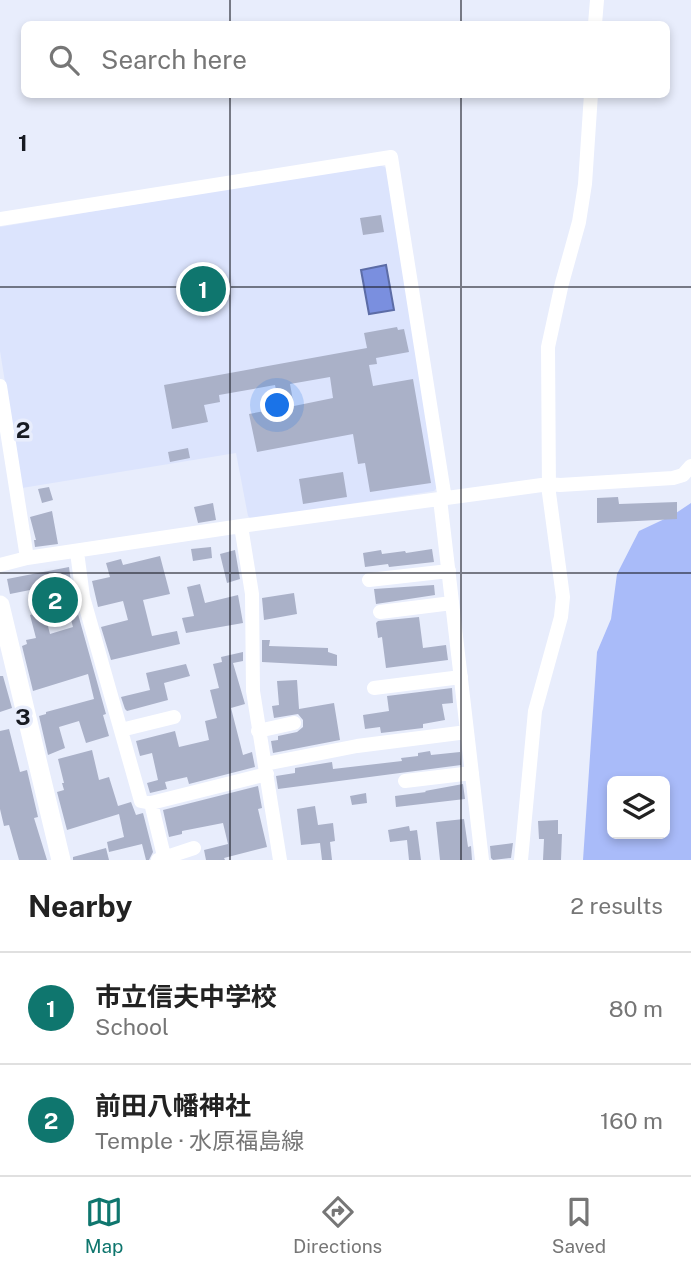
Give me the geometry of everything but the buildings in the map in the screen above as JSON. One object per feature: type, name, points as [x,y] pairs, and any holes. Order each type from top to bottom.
[{"type":"main road","points":[[0,605],[61,860]]},
{"type":"street","points":[[595,21],[597,0]]},
{"type":"street","points":[[521,860],[535,711],[561,617],[563,597],[549,484],[548,347],[579,222],[585,184],[591,98]]},
{"type":"street","points":[[0,219],[391,157],[442,499],[482,860]]},
{"type":"street","points":[[0,386],[27,558]]},
{"type":"street","points":[[0,565],[27,558],[241,526],[549,484],[661,480],[683,475],[691,466]]},
{"type":"street","points":[[241,526],[252,594],[253,691],[280,860]]},
{"type":"street","points":[[77,552],[83,597],[141,801],[151,803],[266,769],[357,746],[467,733]]},
{"type":"street","points":[[369,580],[449,571]]},
{"type":"street","points":[[380,612],[452,603]]},
{"type":"street","points":[[374,688],[461,677]]},
{"type":"street","points":[[121,730],[174,717]]},
{"type":"street","points":[[258,731],[294,723]]},
{"type":"street","points":[[405,781],[472,773]]},
{"type":"street","points":[[151,803],[162,859],[194,848]]},
{"type":"shaded area","points":[[377,164],[387,168],[439,485],[434,491],[251,519],[248,516],[236,453],[22,488],[0,351],[0,227]]},
{"type":"shaded area","points":[[386,265],[394,310],[369,314],[361,270]]},
{"type":"shaded area","points":[[691,503],[691,860],[583,860],[597,652],[611,619],[617,574],[639,531]]},
{"type":"place","name":"市立信夫中学校","points":[[203,289]]},
{"type":"place","name":"前田八幡神社","points":[[55,600]]}]
